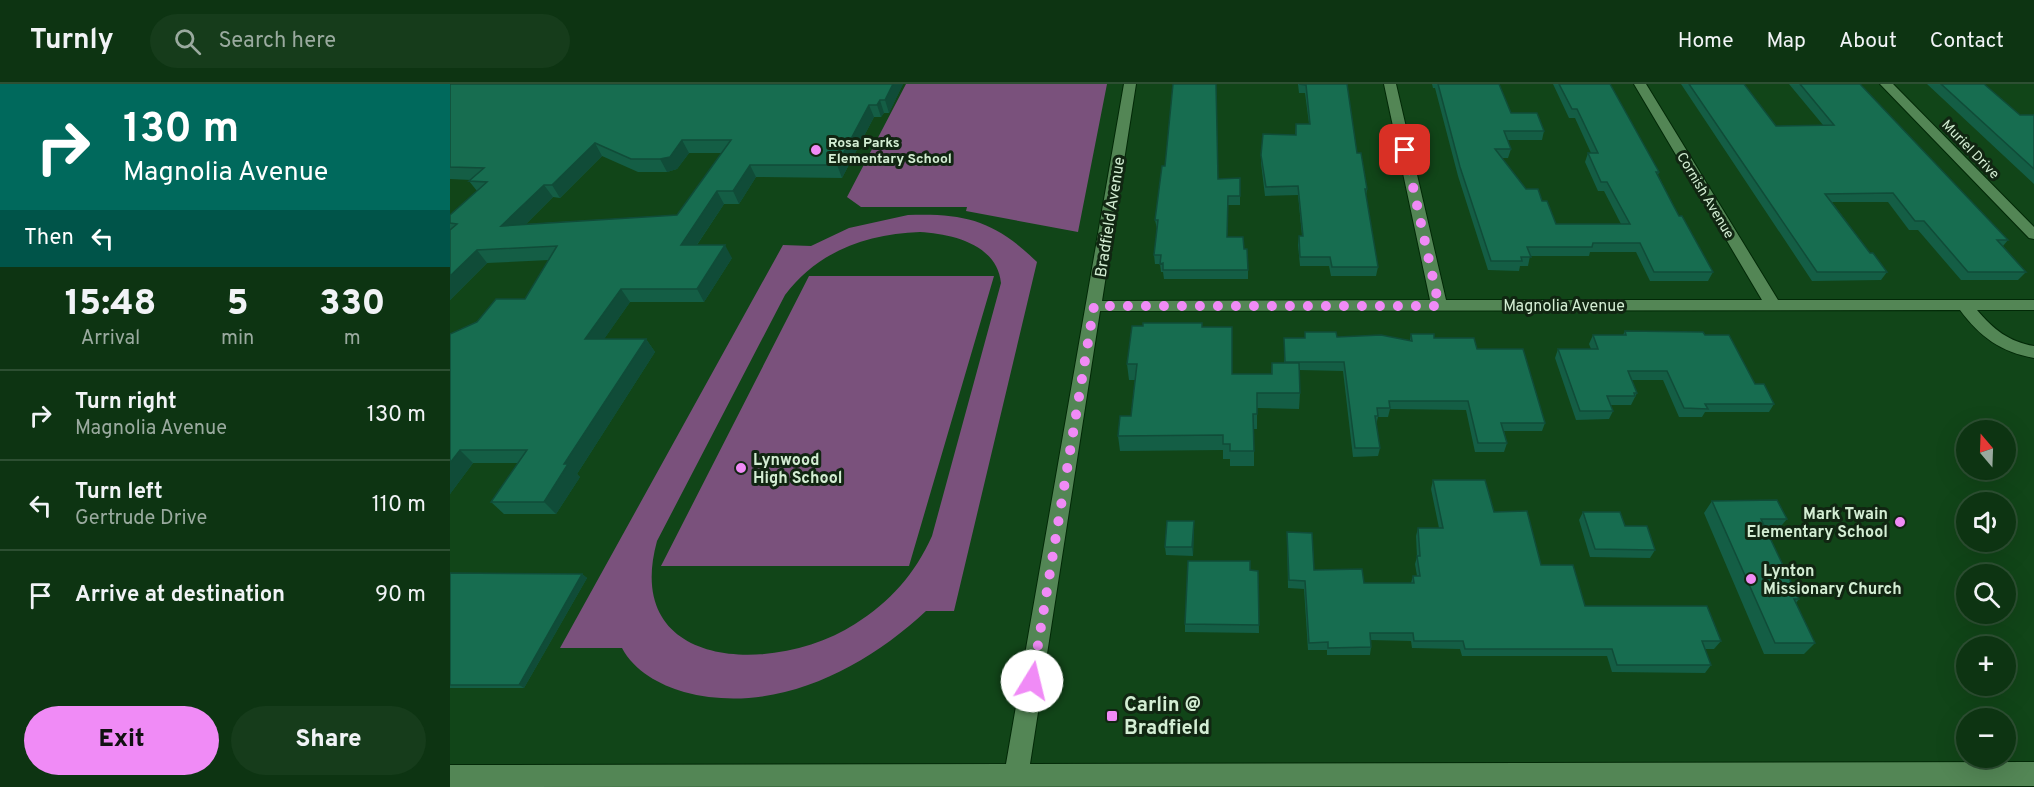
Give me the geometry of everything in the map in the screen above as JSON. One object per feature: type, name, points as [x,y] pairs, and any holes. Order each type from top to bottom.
[{"type":"street","name":"Bradfield Avenue","points":[[1016,776],[1131,84]]},
{"type":"street","points":[[1390,84],[1439,306]]},
{"type":"street","name":"Cornish Avenue","points":[[1640,84],[1773,305]]},
{"type":"street","name":"Muriel Drive","points":[[1886,84],[2034,235]]},
{"type":"street","points":[[1964,305],[1983,330],[2001,344],[2022,351],[2034,352]]},
{"type":"street","name":"Magnolia Avenue","points":[[1094,306],[2034,305]]},
{"type":"street","points":[[450,777],[1016,776],[1335,781],[2034,774]]},
{"type":"shaded area","points":[[906,84],[1107,84],[1078,232],[966,211],[967,207],[861,207],[847,197]]},
{"type":"shaded area","points":[[908,215],[963,218],[978,222],[1007,237],[1037,262],[954,611],[926,611],[874,652],[815,683],[750,698],[717,698],[675,689],[648,676],[633,664],[622,648],[560,648],[783,245],[811,246],[849,228]],"holes":[[[900,233],[933,233],[959,239],[982,250],[998,270],[1001,283],[932,536],[918,563],[890,597],[868,615],[822,640],[786,651],[748,655],[713,651],[683,638],[662,616],[652,584],[657,541],[785,295],[813,267],[828,256],[845,248],[881,236]]]},
{"type":"shaded area","points":[[809,276],[994,276],[909,566],[661,566]]},
{"type":"building","points":[[450,84],[893,84],[885,100],[880,100],[877,105],[869,105],[837,165],[750,165],[733,191],[717,191],[681,245],[725,245],[697,289],[621,289],[585,339],[646,339],[564,464],[568,464],[544,502],[491,502],[527,450],[460,450],[450,463],[450,334],[477,322],[496,299],[525,299],[557,246],[477,250],[450,276],[450,230],[457,224],[450,223],[450,215],[487,182],[469,181],[484,168],[450,167]],"holes":[[[682,140],[731,140],[677,215],[501,226],[544,185],[552,185],[595,143],[631,159],[660,159],[670,157]]]},
{"type":"building","points":[[1173,84],[1216,84],[1218,179],[1240,178],[1240,196],[1228,196],[1227,237],[1243,237],[1244,249],[1247,249],[1248,270],[1163,270],[1163,263],[1160,264],[1161,255],[1154,255],[1158,220],[1155,220],[1162,166],[1165,166]]},
{"type":"building","points":[[1299,84],[1347,84],[1357,153],[1361,153],[1378,267],[1332,267],[1330,257],[1300,257],[1299,236],[1303,236],[1298,186],[1266,187],[1261,155],[1263,134],[1296,135],[1296,124],[1310,124],[1306,85]]},
{"type":"building","points":[[1438,84],[1499,84],[1511,113],[1537,113],[1544,131],[1504,131],[1511,149],[1495,149],[1526,189],[1538,189],[1542,201],[1547,201],[1556,224],[1630,224],[1607,182],[1601,182],[1588,153],[1598,153],[1577,109],[1572,109],[1559,84],[1610,84],[1659,172],[1656,172],[1679,216],[1682,216],[1713,272],[1654,272],[1640,243],[1593,243],[1592,247],[1527,247],[1531,257],[1521,257],[1522,261],[1491,261],[1460,167]]},
{"type":"building","points":[[1689,84],[1744,84],[1776,126],[1834,125],[1800,84],[1860,84],[2008,240],[1997,240],[2026,272],[1968,272],[1924,221],[1915,221],[1893,193],[1825,194],[1887,272],[1817,272]]},
{"type":"building","points":[[1941,84],[1984,84],[2020,115],[2034,115],[2034,169]]},
{"type":"building","points":[[1143,323],[1202,323],[1202,327],[1232,327],[1232,374],[1272,374],[1272,363],[1299,363],[1300,393],[1257,393],[1257,414],[1253,414],[1254,451],[1230,451],[1230,444],[1223,444],[1223,435],[1118,436],[1120,416],[1131,416],[1137,364],[1127,364],[1132,326],[1143,326]]},
{"type":"building","points":[[1625,331],[1703,332],[1705,335],[1729,335],[1755,384],[1764,384],[1774,404],[1705,404],[1708,409],[1684,408],[1667,371],[1628,371],[1637,393],[1634,393],[1635,396],[1607,396],[1613,411],[1580,411],[1558,349],[1598,349],[1593,335],[1626,335]]},
{"type":"building","points":[[1305,332],[1336,332],[1337,337],[1381,335],[1412,341],[1411,334],[1434,334],[1434,338],[1474,338],[1477,349],[1523,349],[1545,423],[1501,423],[1507,443],[1478,443],[1468,401],[1389,401],[1390,408],[1377,408],[1378,416],[1375,416],[1380,448],[1355,448],[1344,362],[1285,362],[1284,338],[1305,338]]},
{"type":"building","points":[[1433,480],[1485,480],[1494,512],[1527,511],[1541,565],[1573,565],[1585,606],[1707,606],[1721,641],[1702,641],[1711,665],[1617,665],[1612,649],[1465,649],[1463,641],[1414,641],[1413,633],[1370,633],[1371,647],[1328,648],[1328,642],[1309,643],[1305,581],[1289,580],[1287,532],[1312,533],[1314,570],[1362,569],[1364,583],[1414,583],[1413,576],[1420,576],[1417,556],[1420,556],[1418,528],[1443,528]]},
{"type":"building","points":[[1777,500],[1787,519],[1761,519],[1799,599],[1794,599],[1815,643],[1775,643],[1712,501]]},
{"type":"building","points":[[1583,512],[1620,512],[1625,526],[1647,526],[1655,550],[1595,549]]},
{"type":"building","points":[[1167,521],[1194,521],[1192,547],[1165,547]]},
{"type":"building","points":[[1188,561],[1250,561],[1250,570],[1258,571],[1259,625],[1185,624]]},
{"type":"building","points":[[450,573],[582,574],[519,685],[450,685]]},
{"type":"place","name":"Rosa Parks Elementary School","points":[[816,150]]},
{"type":"place","name":"Lynwood High School","points":[[741,468]]},
{"type":"place","name":"Mark Twain Elementary School","points":[[1900,522]]},
{"type":"place","name":"Lynton Missionary Church","points":[[1751,579]]},
{"type":"place","name":"Carlin @ Bradfield","points":[[1112,716]]},
{"type":"route","points":[[1032,681],[1094,306],[1439,306],[1405,150]]}]
